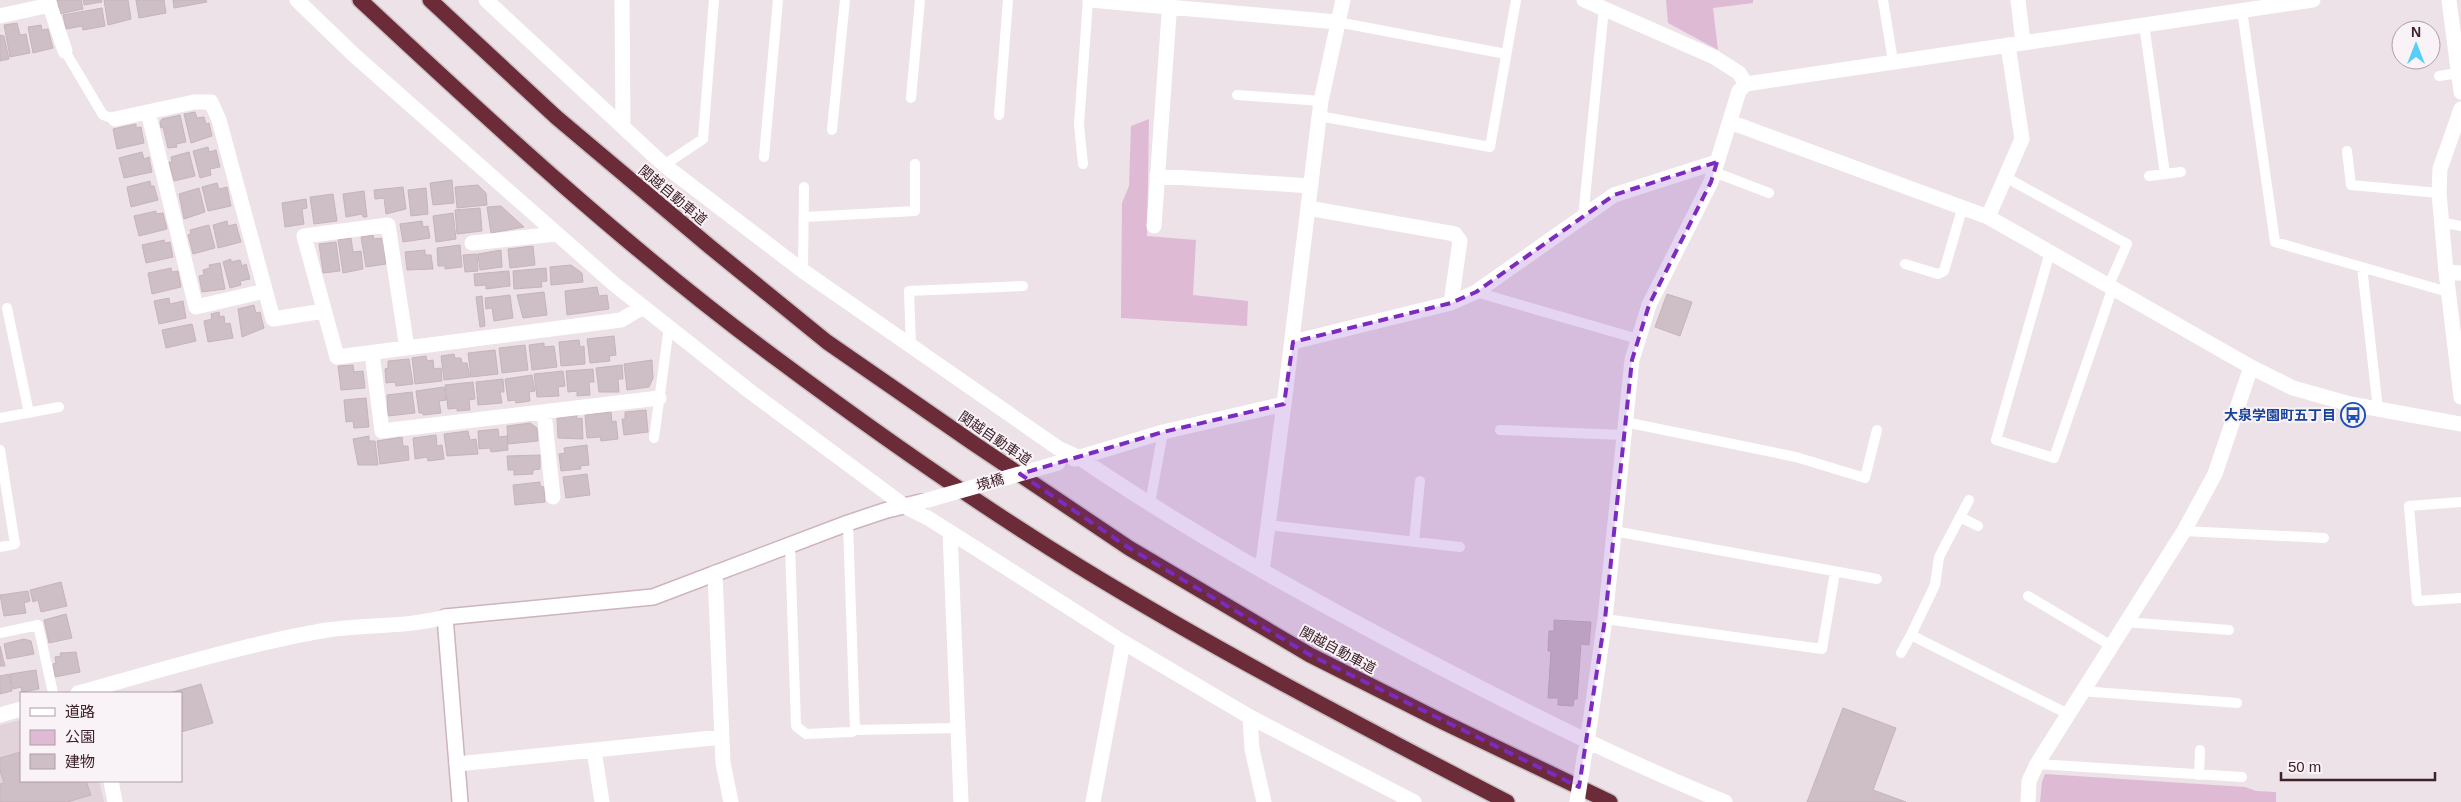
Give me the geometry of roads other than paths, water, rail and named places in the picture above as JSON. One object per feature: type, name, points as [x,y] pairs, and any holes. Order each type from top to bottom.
[{"type":"highway","points":[[360,0],[518,146],[691,293],[776,359],[942,477],[1080,567],[1222,650],[1507,802]]},
{"type":"highway","name":"関越自動車道","points":[[430,0],[556,117],[709,246],[827,342],[973,443],[1129,548],[1310,655],[1441,722],[1610,802]]},
{"type":"street","points":[[297,0],[354,55],[556,234],[643,307],[752,393],[906,507],[950,532],[1123,642],[1250,717],[1414,802]]},
{"type":"street","points":[[486,0],[664,165],[803,271],[1058,448],[1080,458],[1262,571],[1586,747],[1725,802]]},
{"type":"street","points":[[622,0],[623,127]]},
{"type":"street","points":[[1089,0],[1170,4],[1337,22]]},
{"type":"street","points":[[1262,571],[1293,342],[1321,101],[1343,0]]},
{"type":"street","points":[[1584,0],[1714,57],[1739,73],[1746,84]]},
{"type":"street","points":[[1988,217],[2007,178],[2022,140],[2016,44],[2018,0]]},
{"type":"street","points":[[1577,802],[1605,619],[1632,360],[1649,305],[1694,218],[1715,167],[1739,91],[1746,84],[2313,0]]},
{"type":"street","points":[[2449,0],[2461,92]]},
{"type":"street","points":[[0,16],[49,3],[65,51]]},
{"type":"street","points":[[1154,226],[1170,4]]},
{"type":"street","points":[[115,119],[194,102],[211,102],[219,120],[273,320],[324,311]]},
{"type":"street","points":[[2461,109],[2458,129],[2440,169],[2439,193],[2440,222],[2453,272],[2448,292],[2461,398]]},
{"type":"street","points":[[148,112],[196,307],[265,291]]},
{"type":"street","points":[[1730,122],[1963,206],[1988,217],[2251,367],[2293,388],[2350,404],[2461,424]]},
{"type":"street","points":[[1293,342],[1451,304],[1476,292],[1614,195],[1715,167]]},
{"type":"street","points":[[1157,176],[1311,186]]},
{"type":"street","points":[[1308,208],[1455,234],[1460,241],[1451,304]]},
{"type":"street","points":[[406,348],[388,225],[304,236],[337,357],[621,320],[643,307]]},
{"type":"street","points":[[472,243],[556,234]]},
{"type":"street","points":[[372,353],[382,431],[659,398]]},
{"type":"street","points":[[2028,802],[2029,781],[2037,764],[2124,622],[2168,558],[2215,474],[2251,367]]},
{"type":"street","name":"境橋","points":[[86,692],[203,657],[321,631],[376,624],[429,622],[445,618],[653,597],[887,510],[906,507],[1080,458],[1163,432],[1284,404]]},
{"type":"street","points":[[544,412],[553,497]]},
{"type":"street","points":[[950,532],[961,802]]},
{"type":"street","points":[[716,574],[723,763],[731,802]]},
{"type":"street","points":[[445,618],[460,802]]},
{"type":"street","points":[[1093,802],[1123,642]]},
{"type":"street","points":[[0,715],[20,709]]},
{"type":"street","points":[[1250,717],[1252,749],[1264,802]]},
{"type":"street","points":[[457,764],[722,737]]},
{"type":"street","points":[[594,750],[602,802]]},
{"type":"street","points":[[110,782],[115,802]]},
{"type":"lane","points":[[664,165],[703,139],[714,0]]},
{"type":"lane","points":[[764,157],[778,0]]},
{"type":"lane","points":[[832,130],[845,0]]},
{"type":"lane","points":[[910,98],[920,0]]},
{"type":"lane","points":[[999,115],[1008,0]]},
{"type":"lane","points":[[1083,164],[1079,125],[1089,0]]},
{"type":"lane","points":[[1319,116],[1490,147],[1516,0]]},
{"type":"lane","points":[[1883,0],[1893,61]]},
{"type":"lane","points":[[1583,218],[1604,8]]},
{"type":"lane","points":[[2242,10],[2275,242],[2448,292]]},
{"type":"lane","points":[[1337,22],[1506,54]]},
{"type":"lane","points":[[2144,24],[2165,174]]},
{"type":"lane","points":[[65,51],[102,115],[115,119]]},
{"type":"lane","points":[[2439,76],[2458,73]]},
{"type":"lane","points":[[1237,95],[1321,101]]},
{"type":"lane","points":[[2346,151],[2351,185],[2439,193]]},
{"type":"lane","points":[[805,217],[915,211],[915,164]]},
{"type":"lane","points":[[1715,167],[1769,193]]},
{"type":"lane","points":[[2149,176],[2181,172]]},
{"type":"lane","points":[[2007,178],[2127,244],[2111,286],[2054,458],[1996,440],[2050,252]]},
{"type":"lane","points":[[803,271],[804,187]]},
{"type":"lane","points":[[1905,264],[1938,274],[1944,271],[1963,206]]},
{"type":"lane","points":[[2440,222],[2461,226]]},
{"type":"lane","points":[[2362,267],[2378,409]]},
{"type":"lane","points":[[910,345],[909,291],[1023,286]]},
{"type":"lane","points":[[1476,292],[1638,339]]},
{"type":"lane","points":[[7,308],[29,413]]},
{"type":"lane","points":[[654,438],[668,327]]},
{"type":"lane","points":[[0,418],[59,407]]},
{"type":"lane","points":[[1500,430],[1624,429],[1796,457],[1865,478],[1877,430]]},
{"type":"lane","points":[[1150,503],[1163,432]]},
{"type":"lane","points":[[0,450],[15,544],[0,547]]},
{"type":"lane","points":[[1414,542],[1420,481]]},
{"type":"lane","points":[[1901,653],[1935,585],[1940,557],[1969,500]]},
{"type":"lane","points":[[2461,502],[2409,506],[2417,601],[2461,598]]},
{"type":"lane","points":[[1960,517],[1978,526]]},
{"type":"lane","points":[[848,523],[855,730]]},
{"type":"lane","points":[[1268,525],[1460,547]]},
{"type":"lane","points":[[1614,530],[1877,579]]},
{"type":"lane","points":[[2184,530],[2324,538]]},
{"type":"lane","points":[[790,545],[796,726],[806,734],[852,732],[855,730],[958,728]]},
{"type":"lane","points":[[1605,619],[1822,649],[1835,572]]},
{"type":"lane","points":[[2028,596],[2110,645]]},
{"type":"lane","points":[[2124,622],[2229,630]]},
{"type":"lane","points":[[0,633],[38,625],[53,692]]},
{"type":"lane","points":[[1911,635],[2068,714]]},
{"type":"lane","points":[[2082,691],[2237,703]]},
{"type":"lane","points":[[2199,775],[2200,750]]},
{"type":"lane","points":[[2037,764],[2242,777]]},
{"type":"place","name":"大泉学園町五丁目","points":[[2353,415]]}]
